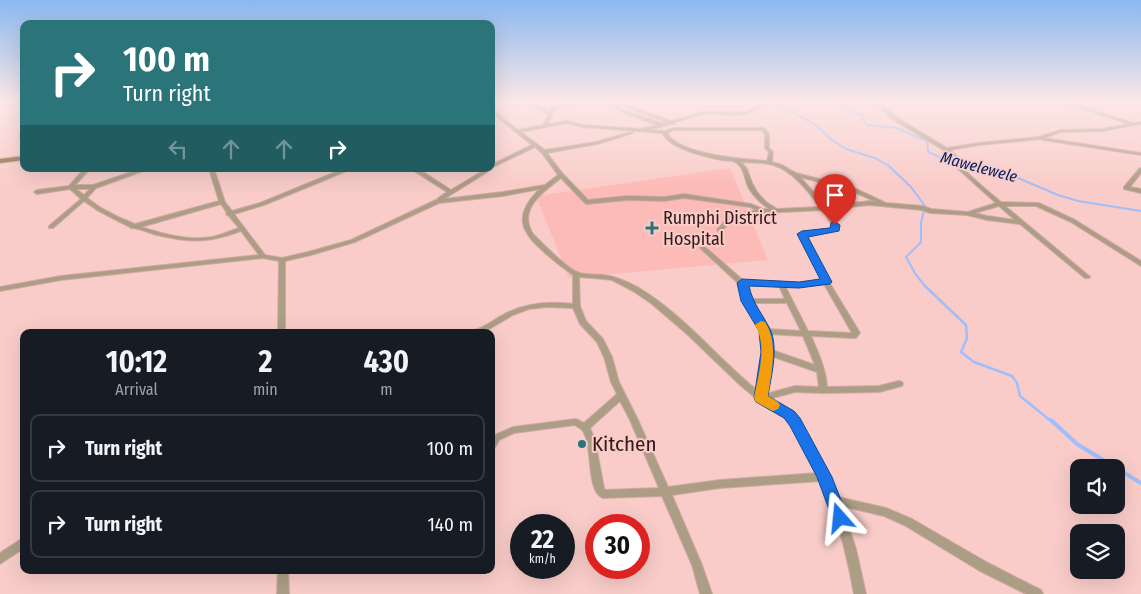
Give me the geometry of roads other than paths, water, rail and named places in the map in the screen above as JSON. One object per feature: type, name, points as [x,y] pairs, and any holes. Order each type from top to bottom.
[{"type":"main road","points":[[0,161],[20,157]]},
{"type":"street","points":[[518,131],[523,130]]},
{"type":"street","points":[[615,130],[636,132],[664,132],[672,130]]},
{"type":"street","points":[[544,152],[597,143],[645,130]]},
{"type":"street","points":[[763,130],[767,134],[767,148],[771,152],[769,162]]},
{"type":"street","points":[[912,130],[932,143],[947,149],[958,159],[958,165],[1000,204],[1087,277]]},
{"type":"street","points":[[947,149],[1046,137],[1052,133],[1103,130]]},
{"type":"street","points":[[518,131],[544,152],[587,202],[627,198],[664,199],[684,196],[750,206],[762,212]]},
{"type":"street","points":[[664,132],[676,144],[690,150],[715,158],[769,162],[794,174],[852,188],[883,203]]},
{"type":"street","points":[[1039,138],[1141,154]]},
{"type":"street","points":[[495,166],[536,145]]},
{"type":"street","points":[[735,160],[746,168],[751,187],[768,207],[779,210]]},
{"type":"street","points":[[1141,170],[1126,188],[1141,191]]},
{"type":"street","points":[[70,187],[84,172]]},
{"type":"street","points":[[37,192],[70,187],[94,187],[136,172]]},
{"type":"street","points":[[212,172],[228,214],[263,256]]},
{"type":"street","points":[[228,214],[262,204],[340,172]]},
{"type":"street","points":[[421,172],[435,184],[451,192]]},
{"type":"street","points":[[0,288],[61,278],[263,256],[282,260],[309,254],[353,241],[438,201],[484,172]]},
{"type":"street","points":[[561,174],[527,205],[524,213],[528,232],[540,246],[576,274],[603,276],[614,279],[653,300],[717,361],[761,398],[789,415],[795,422],[834,500],[856,573],[860,594]]},
{"type":"street","points":[[765,331],[853,336],[856,333],[826,282],[802,234],[835,229],[835,225],[824,208],[794,174]]},
{"type":"street","points":[[438,201],[502,194],[547,186]]},
{"type":"street","points":[[70,187],[83,199],[133,227],[181,238],[198,239],[214,238],[241,230]]},
{"type":"street","points":[[52,227],[94,187]]},
{"type":"street","points":[[133,227],[222,202]]},
{"type":"street","points":[[720,230],[731,217],[779,210],[883,203],[922,208],[930,211],[967,213],[987,218],[1020,222]]},
{"type":"street","points":[[967,213],[1000,204],[1037,204],[1073,221],[1141,264]]},
{"type":"street","points":[[703,248],[742,283],[746,301],[765,331],[768,352],[761,398]]},
{"type":"street","points":[[282,260],[282,329]]},
{"type":"street","points":[[576,274],[576,306],[584,322],[600,341],[608,357],[621,395],[697,565],[706,594]]},
{"type":"street","points":[[742,283],[799,285],[826,282]]},
{"type":"street","points":[[781,284],[805,333],[820,370],[823,390]]},
{"type":"street","points":[[746,301],[788,301]]},
{"type":"street","points":[[488,329],[503,318],[526,307],[555,304],[576,306]]},
{"type":"street","points":[[768,352],[780,358],[820,370]]},
{"type":"street","points":[[761,398],[795,389],[879,389],[899,384]]},
{"type":"street","points":[[585,427],[621,395]]},
{"type":"street","points":[[495,440],[513,430],[576,422],[585,427],[591,440],[599,489],[603,494],[665,492],[720,484],[824,477]]},
{"type":"street","points":[[834,500],[886,512],[908,522],[984,567],[1037,594]]},
{"type":"street","points":[[0,559],[20,545]]},
{"type":"street","points":[[283,574],[283,594]]},
{"type":"waterway","points":[[821,130],[846,149],[875,158],[889,166],[911,187],[925,206],[921,223],[921,242],[906,257],[916,275],[926,287]]},
{"type":"waterway","name":"Mawelewele","points":[[901,130],[927,141],[928,152],[958,165],[1018,178],[1058,195],[1078,201],[1141,211]]},
{"type":"waterway","points":[[926,287],[966,325],[967,338],[961,352],[974,362],[1012,376],[1017,383],[1020,396],[1052,422]]},
{"type":"waterway","points":[[1051,420],[1077,444],[1141,483]]},
{"type":"place","name":"Rumphi District Hospital","points":[[652,228]]},
{"type":"place","name":"Kitchen","points":[[582,444]]}]
